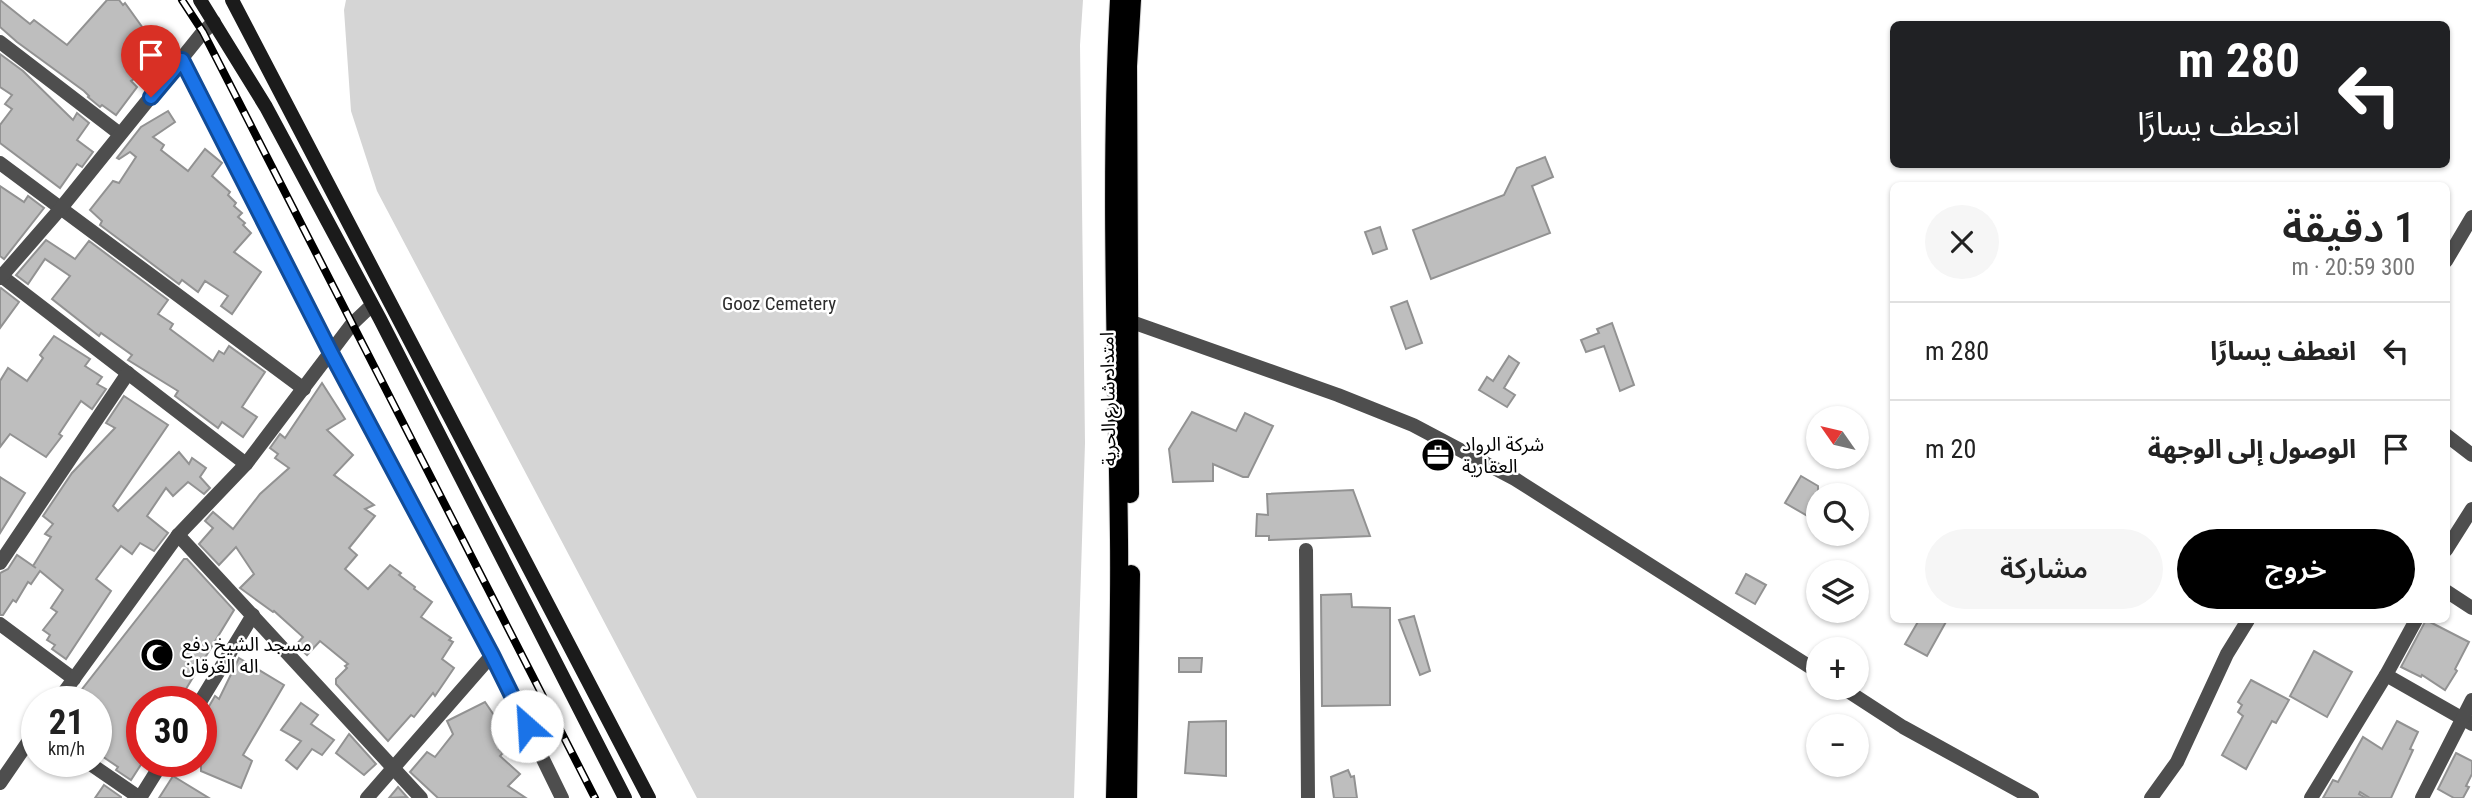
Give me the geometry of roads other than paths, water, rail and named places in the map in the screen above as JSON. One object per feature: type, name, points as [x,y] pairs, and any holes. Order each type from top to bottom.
[{"type":"main road","points":[[200,0],[266,107],[372,305],[625,798]]},
{"type":"main road","points":[[232,0],[649,798]]},
{"type":"main road","points":[[1115,798],[1119,542],[1114,262],[1115,68],[1119,0]]},
{"type":"main road","name":"امتداد شارع الحرية","points":[[1128,798],[1131,580],[1128,66],[1132,0]]},
{"type":"street","points":[[214,22],[203,32],[61,208],[1,276],[246,464]]},
{"type":"street","points":[[0,42],[120,134]]},
{"type":"street","points":[[182,60],[331,353],[492,655],[562,798]]},
{"type":"street","points":[[0,163],[304,388]]},
{"type":"street","points":[[2450,254],[2472,217]]},
{"type":"street","points":[[69,686],[178,535],[246,464],[352,324],[372,305]]},
{"type":"street","points":[[1129,321],[1338,395],[1413,425],[1515,479],[1806,664]]},
{"type":"street","points":[[0,563],[128,373]]},
{"type":"street","points":[[2450,438],[2472,455]]},
{"type":"street","points":[[2450,544],[2472,509]]},
{"type":"street","points":[[178,535],[421,798]]},
{"type":"street","points":[[1306,550],[1308,798]]},
{"type":"street","points":[[2450,594],[2472,608]]},
{"type":"street","points":[[210,686],[254,615]]},
{"type":"street","points":[[2151,798],[2177,762],[2227,654],[2246,623]]},
{"type":"street","points":[[2311,798],[2414,623]]},
{"type":"street","points":[[0,624],[74,679]]},
{"type":"street","points":[[367,798],[492,655]]},
{"type":"street","points":[[2386,675],[2467,722]]},
{"type":"street","points":[[1861,700],[1903,727],[2032,798]]},
{"type":"street","points":[[2422,798],[2467,722],[2472,700]]},
{"type":"street","points":[[0,783],[21,752]]},
{"type":"street","points":[[109,777],[140,798],[153,777]]},
{"type":"railway","points":[[182,0],[203,32],[595,798]]},
{"type":"place","name":"شركة الرواد العقارية","points":[[1438,455]]},
{"type":"place","name":"مسجد الشيخ دفع اله الغرقان","points":[[157,655]]},
{"type":"park label","name":"Gooz Cemetery","points":[[779,303]]}]
